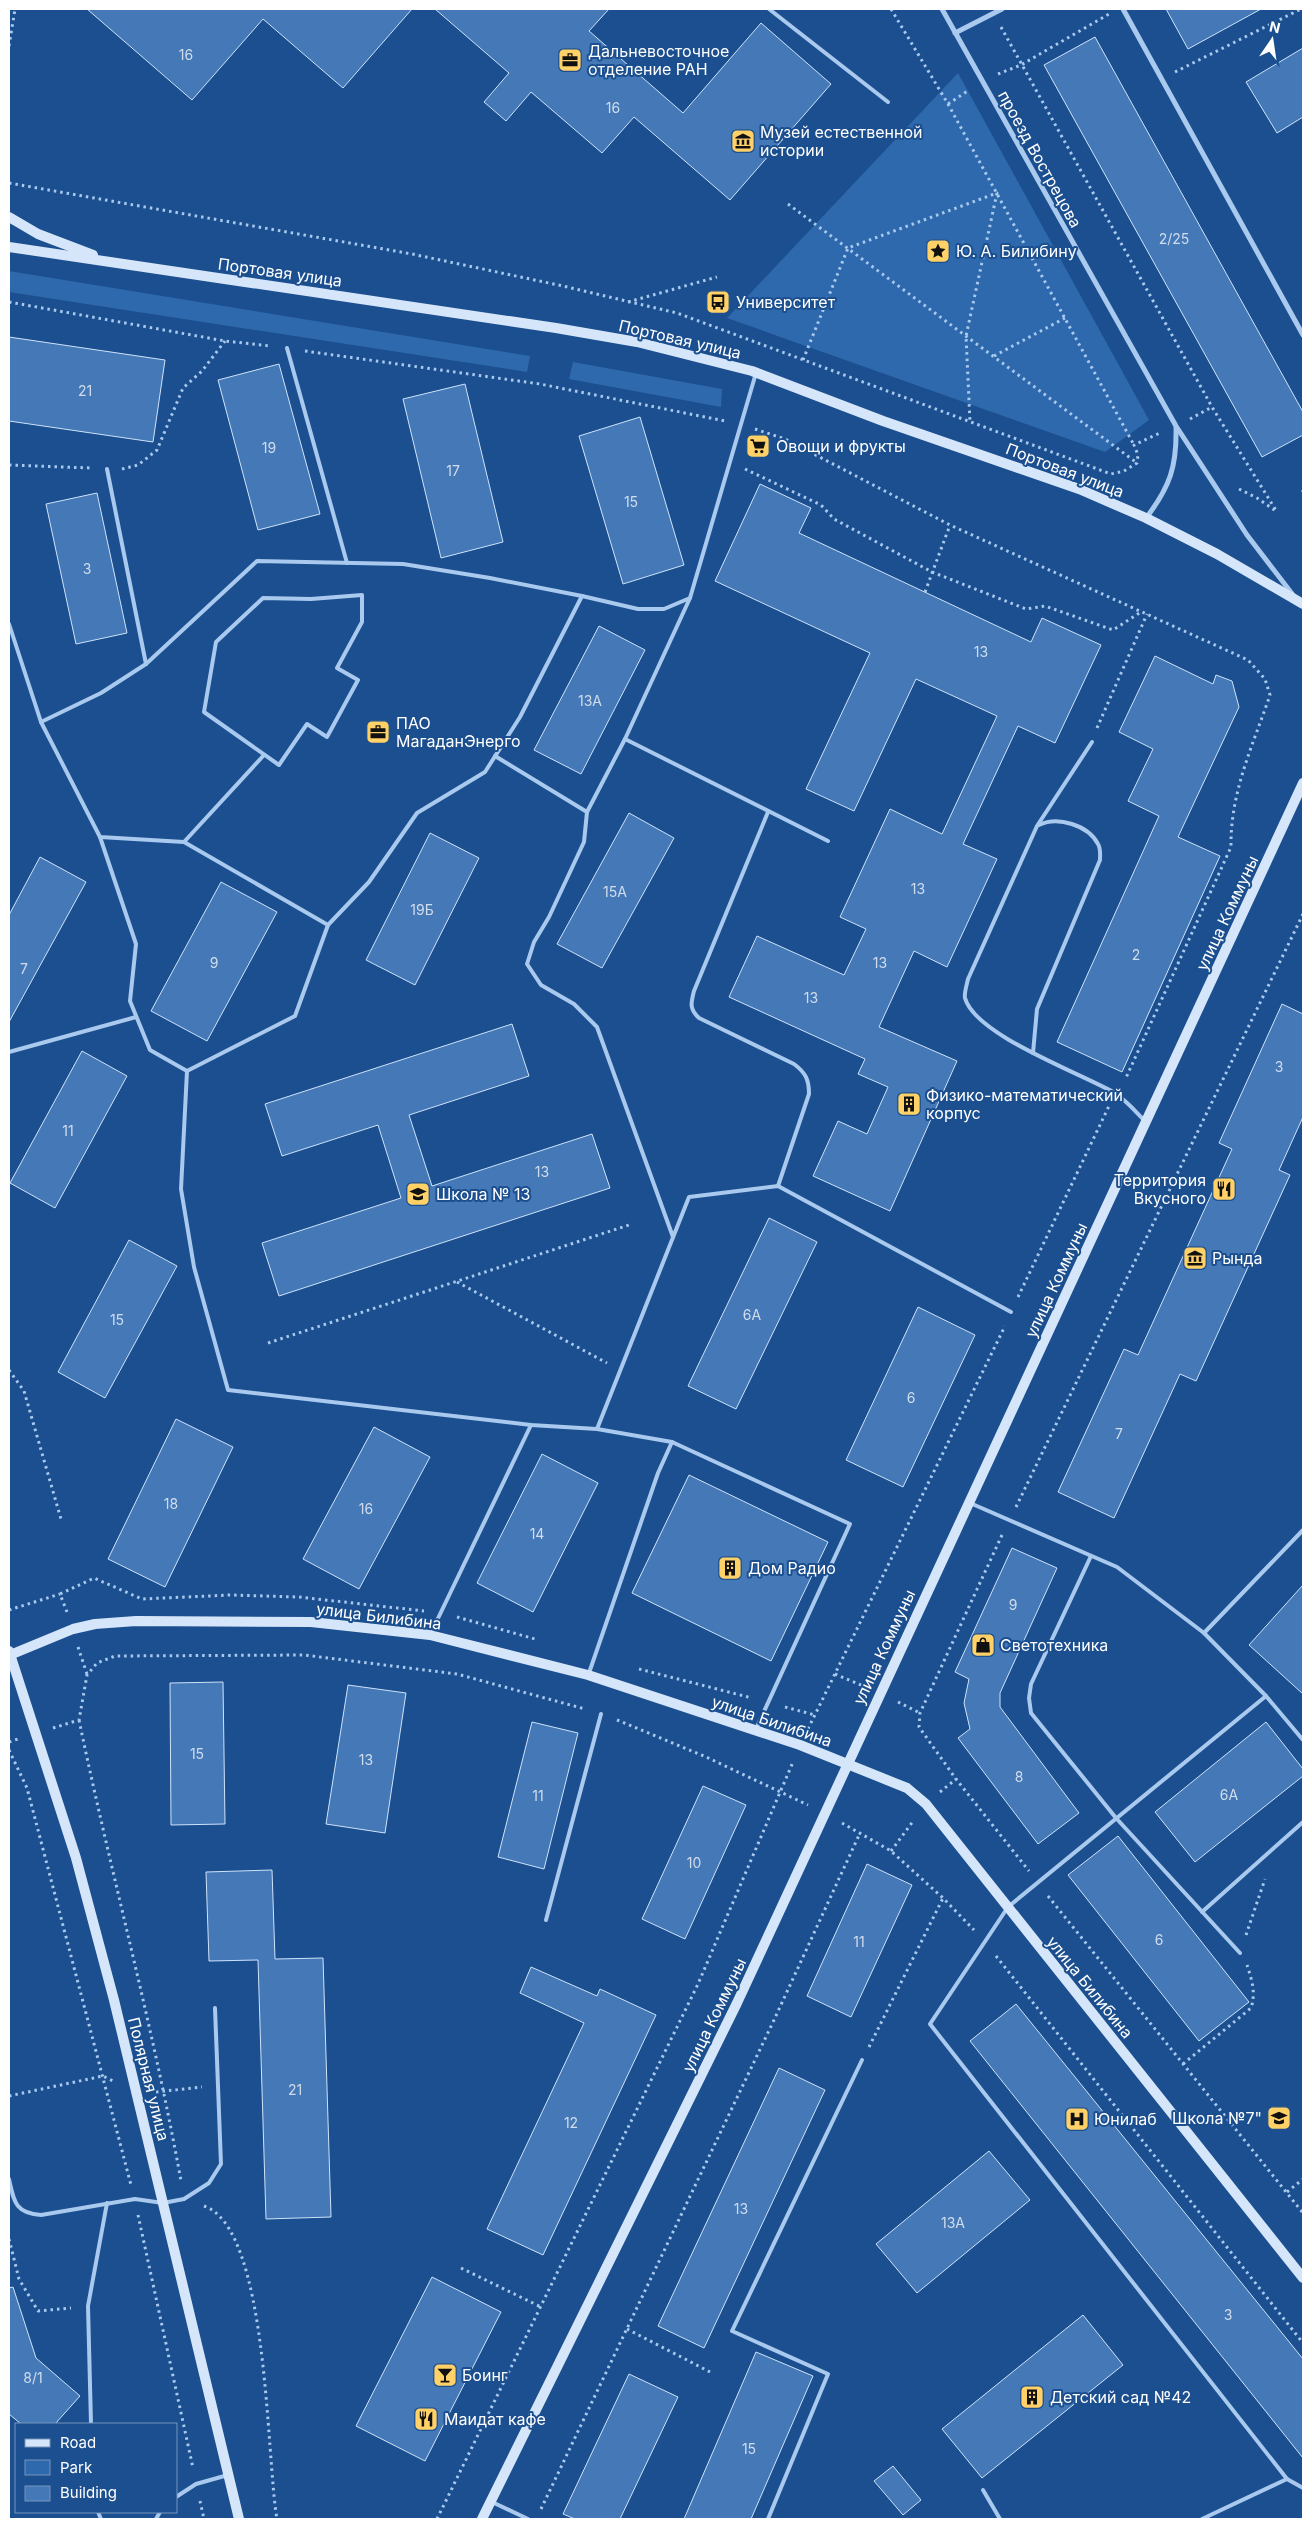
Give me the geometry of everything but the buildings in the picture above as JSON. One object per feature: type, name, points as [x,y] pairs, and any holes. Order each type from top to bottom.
[{"type":"street","name":"проезд Вострецова","points":[[942,9],[1176,426],[1247,535],[1300,602]]},
{"type":"street","points":[[955,34],[1002,9]]},
{"type":"street","points":[[1123,9],[1303,335]]},
{"type":"street","points":[[9,217],[38,234],[110,262]]},
{"type":"street","name":"Портовая улица","points":[[9,247],[637,342],[756,373],[883,421],[1078,489],[1146,518],[1217,554],[1300,602]]},
{"type":"street","name":"проезд Вострецова","points":[[1146,518],[1162,497],[1173,471],[1176,450],[1176,426]]},
{"type":"street","name":"улица Коммуны","points":[[482,2519],[737,2003],[1303,783]]},
{"type":"street","name":"улица Билибина","points":[[9,1654],[73,1629],[95,1624],[136,1621],[311,1622],[430,1635],[588,1675],[800,1745],[901,1786],[926,1804],[1303,2278]]},
{"type":"street","name":"Полярная улица","points":[[9,1654],[76,1858],[137,2094],[239,2519]]},
{"type":"lane","points":[[769,9],[888,102]]},
{"type":"lane","points":[[287,348],[347,563]]},
{"type":"lane","points":[[673,1237],[597,1027],[574,1004],[541,985],[527,964],[534,942],[549,917],[584,842],[587,812],[625,739],[690,598],[756,373]]},
{"type":"lane","points":[[107,469],[146,664]]},
{"type":"lane","points":[[40,722],[101,692],[146,664],[257,561],[403,564],[490,578],[638,609],[664,609],[690,598]]},
{"type":"lane","points":[[362,595],[362,622],[337,668],[358,680],[327,737],[307,724],[279,765],[264,755],[204,712],[216,642],[264,598],[311,600],[362,595]]},
{"type":"lane","points":[[187,1071],[294,1016],[328,925],[369,882],[417,813],[485,772],[520,717],[582,596]]},
{"type":"lane","points":[[9,624],[40,722],[100,836],[136,944],[130,1001],[136,1017],[150,1050],[187,1071]]},
{"type":"lane","points":[[625,739],[828,841]]},
{"type":"lane","points":[[1092,742],[1037,826],[972,970],[964,997],[973,1012],[996,1032],[1033,1053],[1115,1093],[1147,1122]]},
{"type":"lane","points":[[184,842],[264,755]]},
{"type":"lane","points":[[495,756],[587,812]]},
{"type":"lane","points":[[768,812],[690,1004],[692,1011],[699,1018],[794,1064],[804,1072],[809,1082],[809,1094],[778,1186]]},
{"type":"lane","points":[[1033,1053],[1037,1009],[1100,860],[1100,846],[1092,836],[1077,826],[1059,820],[1047,821],[1037,826]]},
{"type":"lane","points":[[100,836],[184,842],[328,925]]},
{"type":"lane","points":[[9,1052],[136,1017]]},
{"type":"lane","points":[[187,1071],[181,1189],[194,1267],[228,1390],[531,1425],[597,1429],[672,1442],[850,1524],[755,1730]]},
{"type":"lane","points":[[597,1429],[689,1197],[778,1186],[1011,1312]]},
{"type":"lane","points":[[430,1635],[531,1425]]},
{"type":"lane","points":[[588,1675],[658,1473],[672,1442]]},
{"type":"lane","points":[[968,1502],[1118,1567],[1204,1633],[1266,1696],[1303,1740]]},
{"type":"lane","points":[[1204,1633],[1303,1530]]},
{"type":"lane","points":[[1091,1556],[1031,1684],[1029,1698],[1031,1714],[1116,1818],[1240,1953]]},
{"type":"lane","points":[[1266,1696],[1008,1907],[930,2024],[1287,2479],[1303,2488]]},
{"type":"lane","points":[[546,1920],[601,1714]]},
{"type":"lane","points":[[1202,1912],[1303,1822]]},
{"type":"lane","points":[[9,2179],[14,2201],[19,2208],[28,2214],[41,2215],[135,2199],[163,2202],[184,2199],[209,2183],[221,2164],[215,2008]]},
{"type":"lane","points":[[768,2519],[828,2374],[732,2331],[862,2060]]},
{"type":"lane","points":[[91,2423],[88,2306],[107,2203]]},
{"type":"lane","points":[[178,2496],[196,2484],[228,2475]]},
{"type":"lane","points":[[1202,2519],[1287,2479]]},
{"type":"lane","points":[[983,2490],[1000,2519]]},
{"type":"lane","points":[[491,2501],[528,2519]]},
{"type":"path","points":[[9,46],[15,9]]},
{"type":"path","points":[[891,9],[948,104],[1134,445]]},
{"type":"path","points":[[1162,79],[1301,9]]},
{"type":"path","points":[[994,13],[1021,65],[1212,407],[1277,512]]},
{"type":"path","points":[[948,104],[982,81],[1021,65],[1110,13]]},
{"type":"path","points":[[803,360],[848,248],[997,193]]},
{"type":"path","points":[[970,422],[966,336],[997,193]]},
{"type":"path","points":[[788,204],[1137,463]]},
{"type":"path","points":[[628,302],[717,277]]},
{"type":"path","points":[[9,302],[225,341],[540,384],[740,424],[785,439],[950,525],[1248,660],[1265,679],[1270,695],[1234,798],[1231,822],[1231,847],[1125,1080],[1115,1093],[1011,1312],[800,1745],[698,1984],[437,2519]]},
{"type":"path","points":[[994,356],[1066,318]]},
{"type":"path","points":[[9,465],[45,465],[120,470],[138,465],[157,450],[183,388],[202,370],[225,341]]},
{"type":"path","points":[[1176,426],[1212,407]]},
{"type":"path","points":[[731,462],[821,505],[834,519],[932,572],[1026,609],[1045,606],[1113,630],[1141,612]]},
{"type":"path","points":[[925,592],[950,525]]},
{"type":"path","points":[[1092,742],[1147,614]]},
{"type":"path","points":[[1010,1520],[1303,914]]},
{"type":"path","points":[[268,1343],[632,1224]]},
{"type":"path","points":[[457,1282],[620,1370]]},
{"type":"path","points":[[9,1370],[24,1391],[61,1518]]},
{"type":"path","points":[[9,1610],[60,1594]]},
{"type":"path","points":[[277,2519],[259,2324],[237,2240],[213,2209],[184,2199],[165,2091],[101,1825],[79,1720],[87,1675],[97,1663],[115,1656],[304,1655],[457,1674],[601,1714],[704,1756],[825,1813],[860,1833],[891,1852],[943,1898],[985,1942],[1303,2343]]},
{"type":"path","points":[[9,1742],[79,1720]]},
{"type":"path","points":[[9,1750],[27,1788],[135,2199],[204,2519]]},
{"type":"path","points":[[540,2511],[860,1833]]},
{"type":"path","points":[[1183,2064],[1251,2008],[1254,1986],[1247,1965],[1240,1953],[1276,1846]]},
{"type":"path","points":[[862,2060],[943,1898]]},
{"type":"path","points":[[9,2096],[102,2076],[137,2094],[217,2085]]},
{"type":"path","points":[[1286,2192],[1303,2179]]},
{"type":"path","points":[[9,2239],[19,2279],[38,2311],[88,2306]]},
{"type":"path","points":[[461,2268],[541,2307]]},
{"type":"path","points":[[626,2329],[712,2373]]},
{"type":"green space","points":[[958,73],[1149,420],[1105,452],[727,318]]},
{"type":"green space","points":[[9,271],[530,356],[527,372],[9,292]]},
{"type":"green space","points":[[573,362],[722,389],[721,407],[569,379]]},
{"type":"place","name":"Дальневосточное отделение РАН","points":[[570,60]]},
{"type":"place","name":"Музей естественной истории","points":[[743,141]]},
{"type":"place","name":"Ю. А. Билибину","points":[[938,251]]},
{"type":"place","name":"Университет","points":[[718,302]]},
{"type":"place","name":"Овощи и фрукты","points":[[758,446]]},
{"type":"place","name":"ПАО МагаданЭнерго","points":[[378,732]]},
{"type":"place","name":"Физико-математический корпус","points":[[909,1104]]},
{"type":"place","name":"Территория Вкусного","points":[[1224,1189]]},
{"type":"place","name":"Школа № 13","points":[[418,1194]]},
{"type":"place","name":"Рында","points":[[1195,1258]]},
{"type":"place","name":"Дом Радио","points":[[730,1568]]},
{"type":"place","name":"Светотехника","points":[[983,1645]]},
{"type":"place","name":"Школа №7\"","points":[[1279,2118]]},
{"type":"place","name":"Юнилаб","points":[[1077,2119]]},
{"type":"place","name":"Боинг","points":[[445,2375]]},
{"type":"place","name":"Детский сад №42","points":[[1032,2397]]},
{"type":"place","name":"Маидат кафе","points":[[426,2419]]}]
